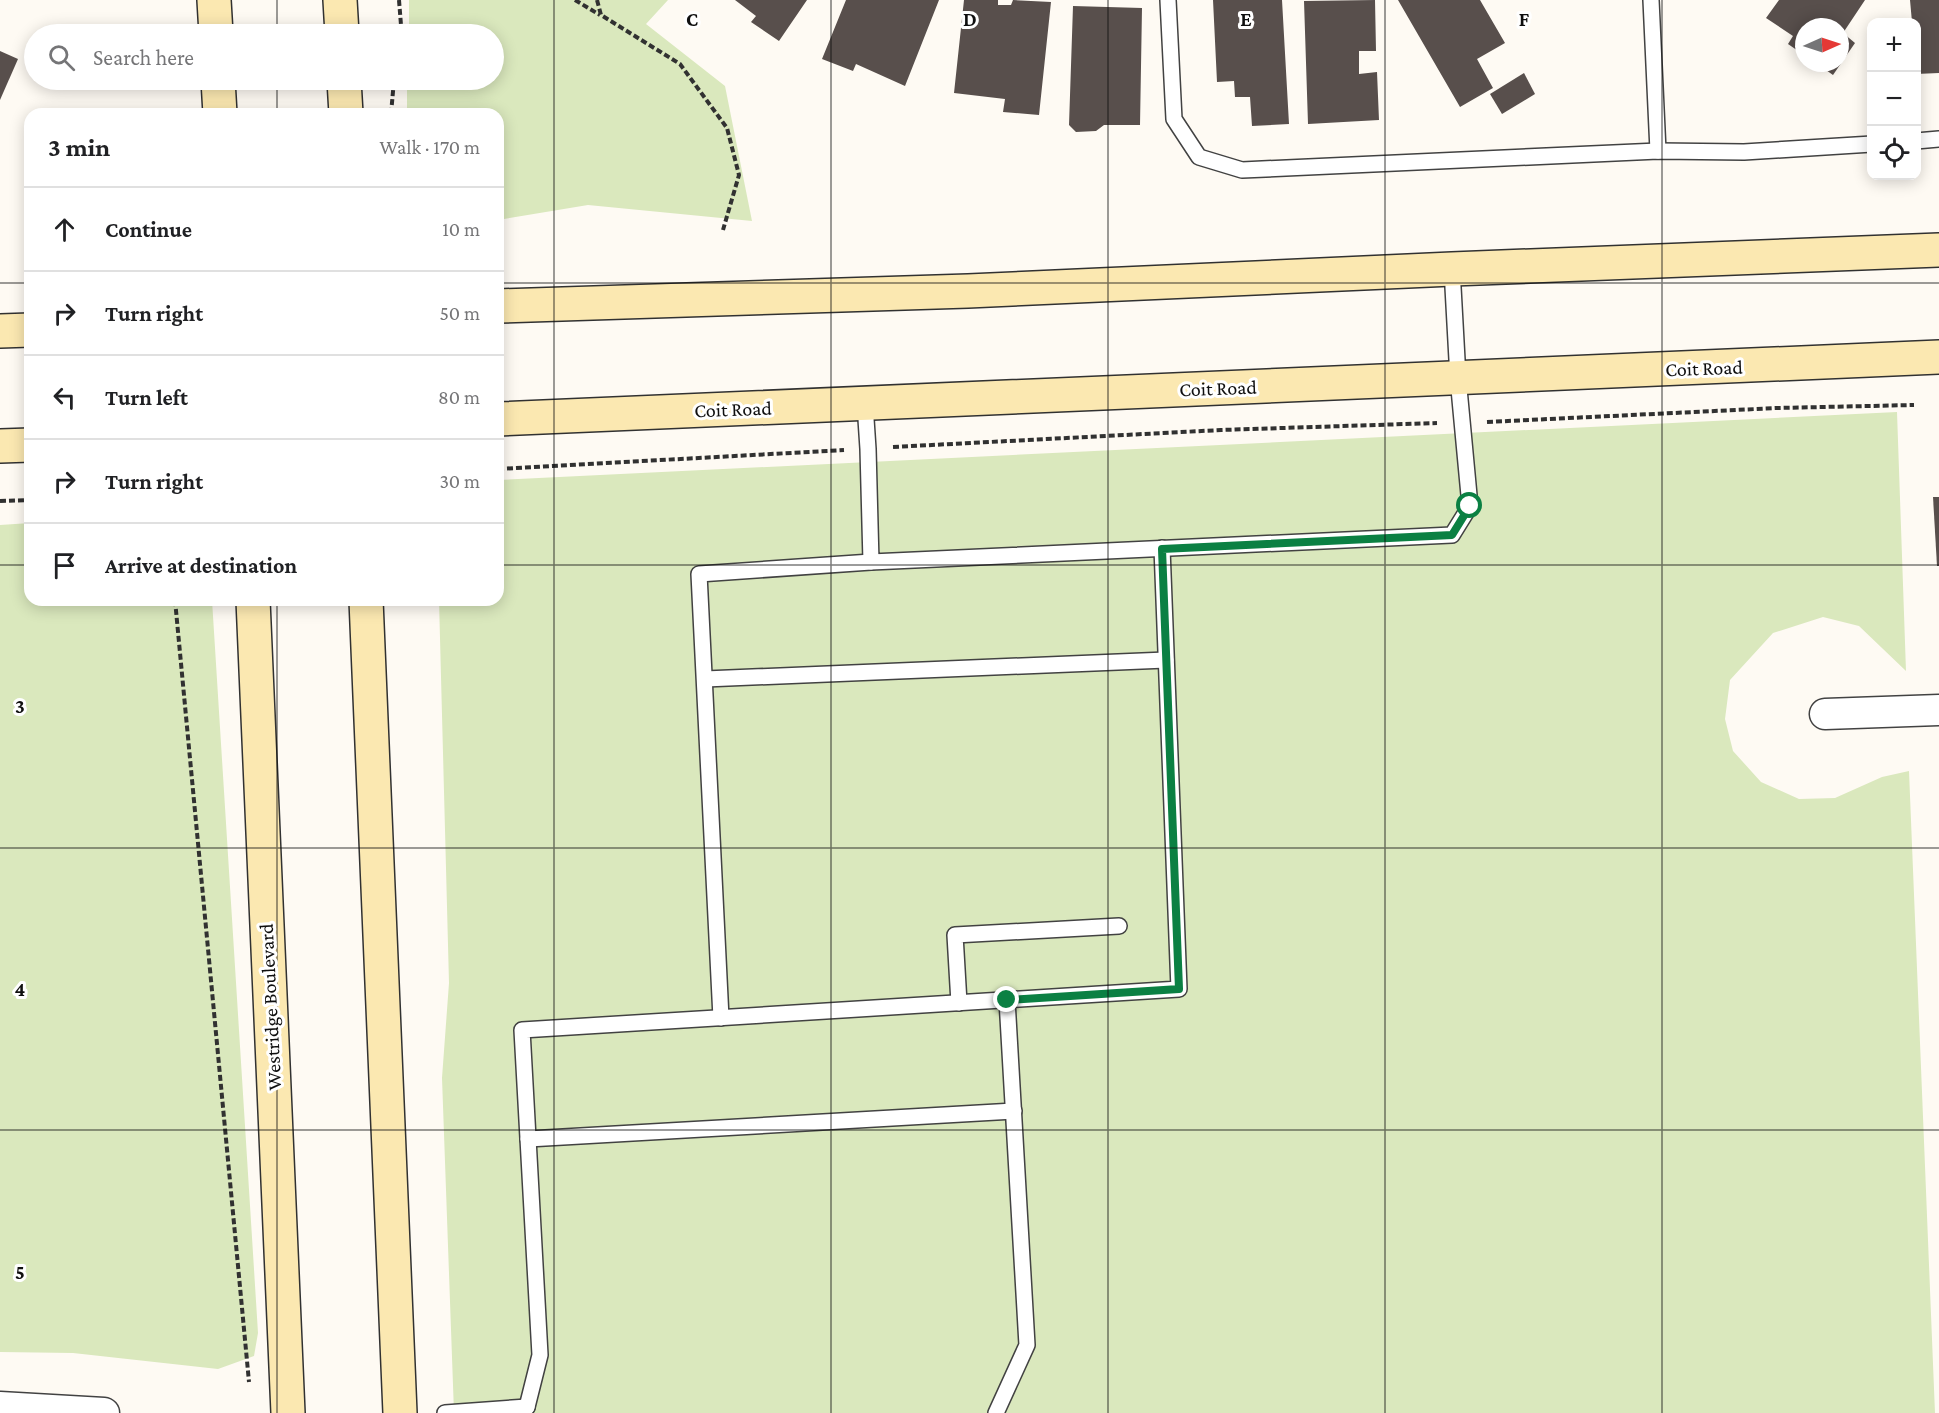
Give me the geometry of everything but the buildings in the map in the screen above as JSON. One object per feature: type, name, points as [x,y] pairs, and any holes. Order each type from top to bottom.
[{"type":"main road","points":[[214,0],[215,24]]},
{"type":"main road","points":[[340,0],[341,24]]},
{"type":"main road","points":[[219,90],[220,108]]},
{"type":"main road","points":[[345,90],[346,108]]},
{"type":"main road","points":[[504,306],[957,291],[1939,250]]},
{"type":"main road","points":[[0,331],[24,330]]},
{"type":"main road","name":"Coit Road","points":[[504,419],[1939,357]]},
{"type":"main road","points":[[0,446],[24,445]]},
{"type":"main road","name":"Westridge Boulevard","points":[[253,606],[288,1413]]},
{"type":"main road","points":[[366,606],[400,1413]]},
{"type":"street","points":[[1825,714],[1939,710]]},
{"type":"street","points":[[0,1407],[104,1413]]},
{"type":"lane","points":[[1168,0],[1174,120],[1199,157],[1242,170],[1658,151],[1744,152],[1867,144]]},
{"type":"lane","points":[[1651,0],[1658,151]]},
{"type":"lane","points":[[1921,141],[1939,139]]},
{"type":"lane","points":[[720,1018],[699,574],[871,562],[1452,535],[1470,506],[1458,378],[1452,269]]},
{"type":"lane","points":[[865,404],[871,562]]},
{"type":"lane","points":[[445,1413],[531,1410],[540,1355],[522,1030],[1179,989],[1162,549]]},
{"type":"lane","points":[[705,679],[1166,660]]},
{"type":"lane","points":[[959,1003],[955,935],[1119,926]]},
{"type":"lane","points":[[996,1413],[1027,1345],[1007,1000]]},
{"type":"lane","points":[[528,1139],[1014,1111]]},
{"type":"path","points":[[399,0],[401,24]]},
{"type":"path","points":[[575,0],[680,64],[727,128],[739,175],[723,230]]},
{"type":"path","points":[[597,0],[601,15]]},
{"type":"path","points":[[392,108],[393,90]]},
{"type":"path","points":[[504,469],[1221,430],[1462,423],[1777,408],[1914,405]]},
{"type":"path","points":[[0,501],[24,500]]},
{"type":"path","points":[[176,606],[249,1389]]},
{"type":"green space","points":[[409,0],[668,0],[646,24],[725,86],[752,221],[588,205],[504,219],[504,108],[407,108],[407,90],[504,90],[504,24],[409,24]]},
{"type":"green space","points":[[1897,412],[1906,671],[1859,626],[1823,617],[1773,633],[1730,680],[1725,719],[1733,751],[1761,782],[1799,799],[1835,798],[1882,777],[1909,771],[1935,1413],[454,1413],[442,1078],[449,983],[439,606],[504,606],[504,480]]},
{"type":"green space","points":[[24,523],[24,606],[212,606],[258,1333],[254,1356],[218,1369],[73,1353],[0,1352],[0,525]]},
{"type":"route","points":[[1007,1000],[1179,989],[1162,549],[1452,535],[1470,506]]}]
